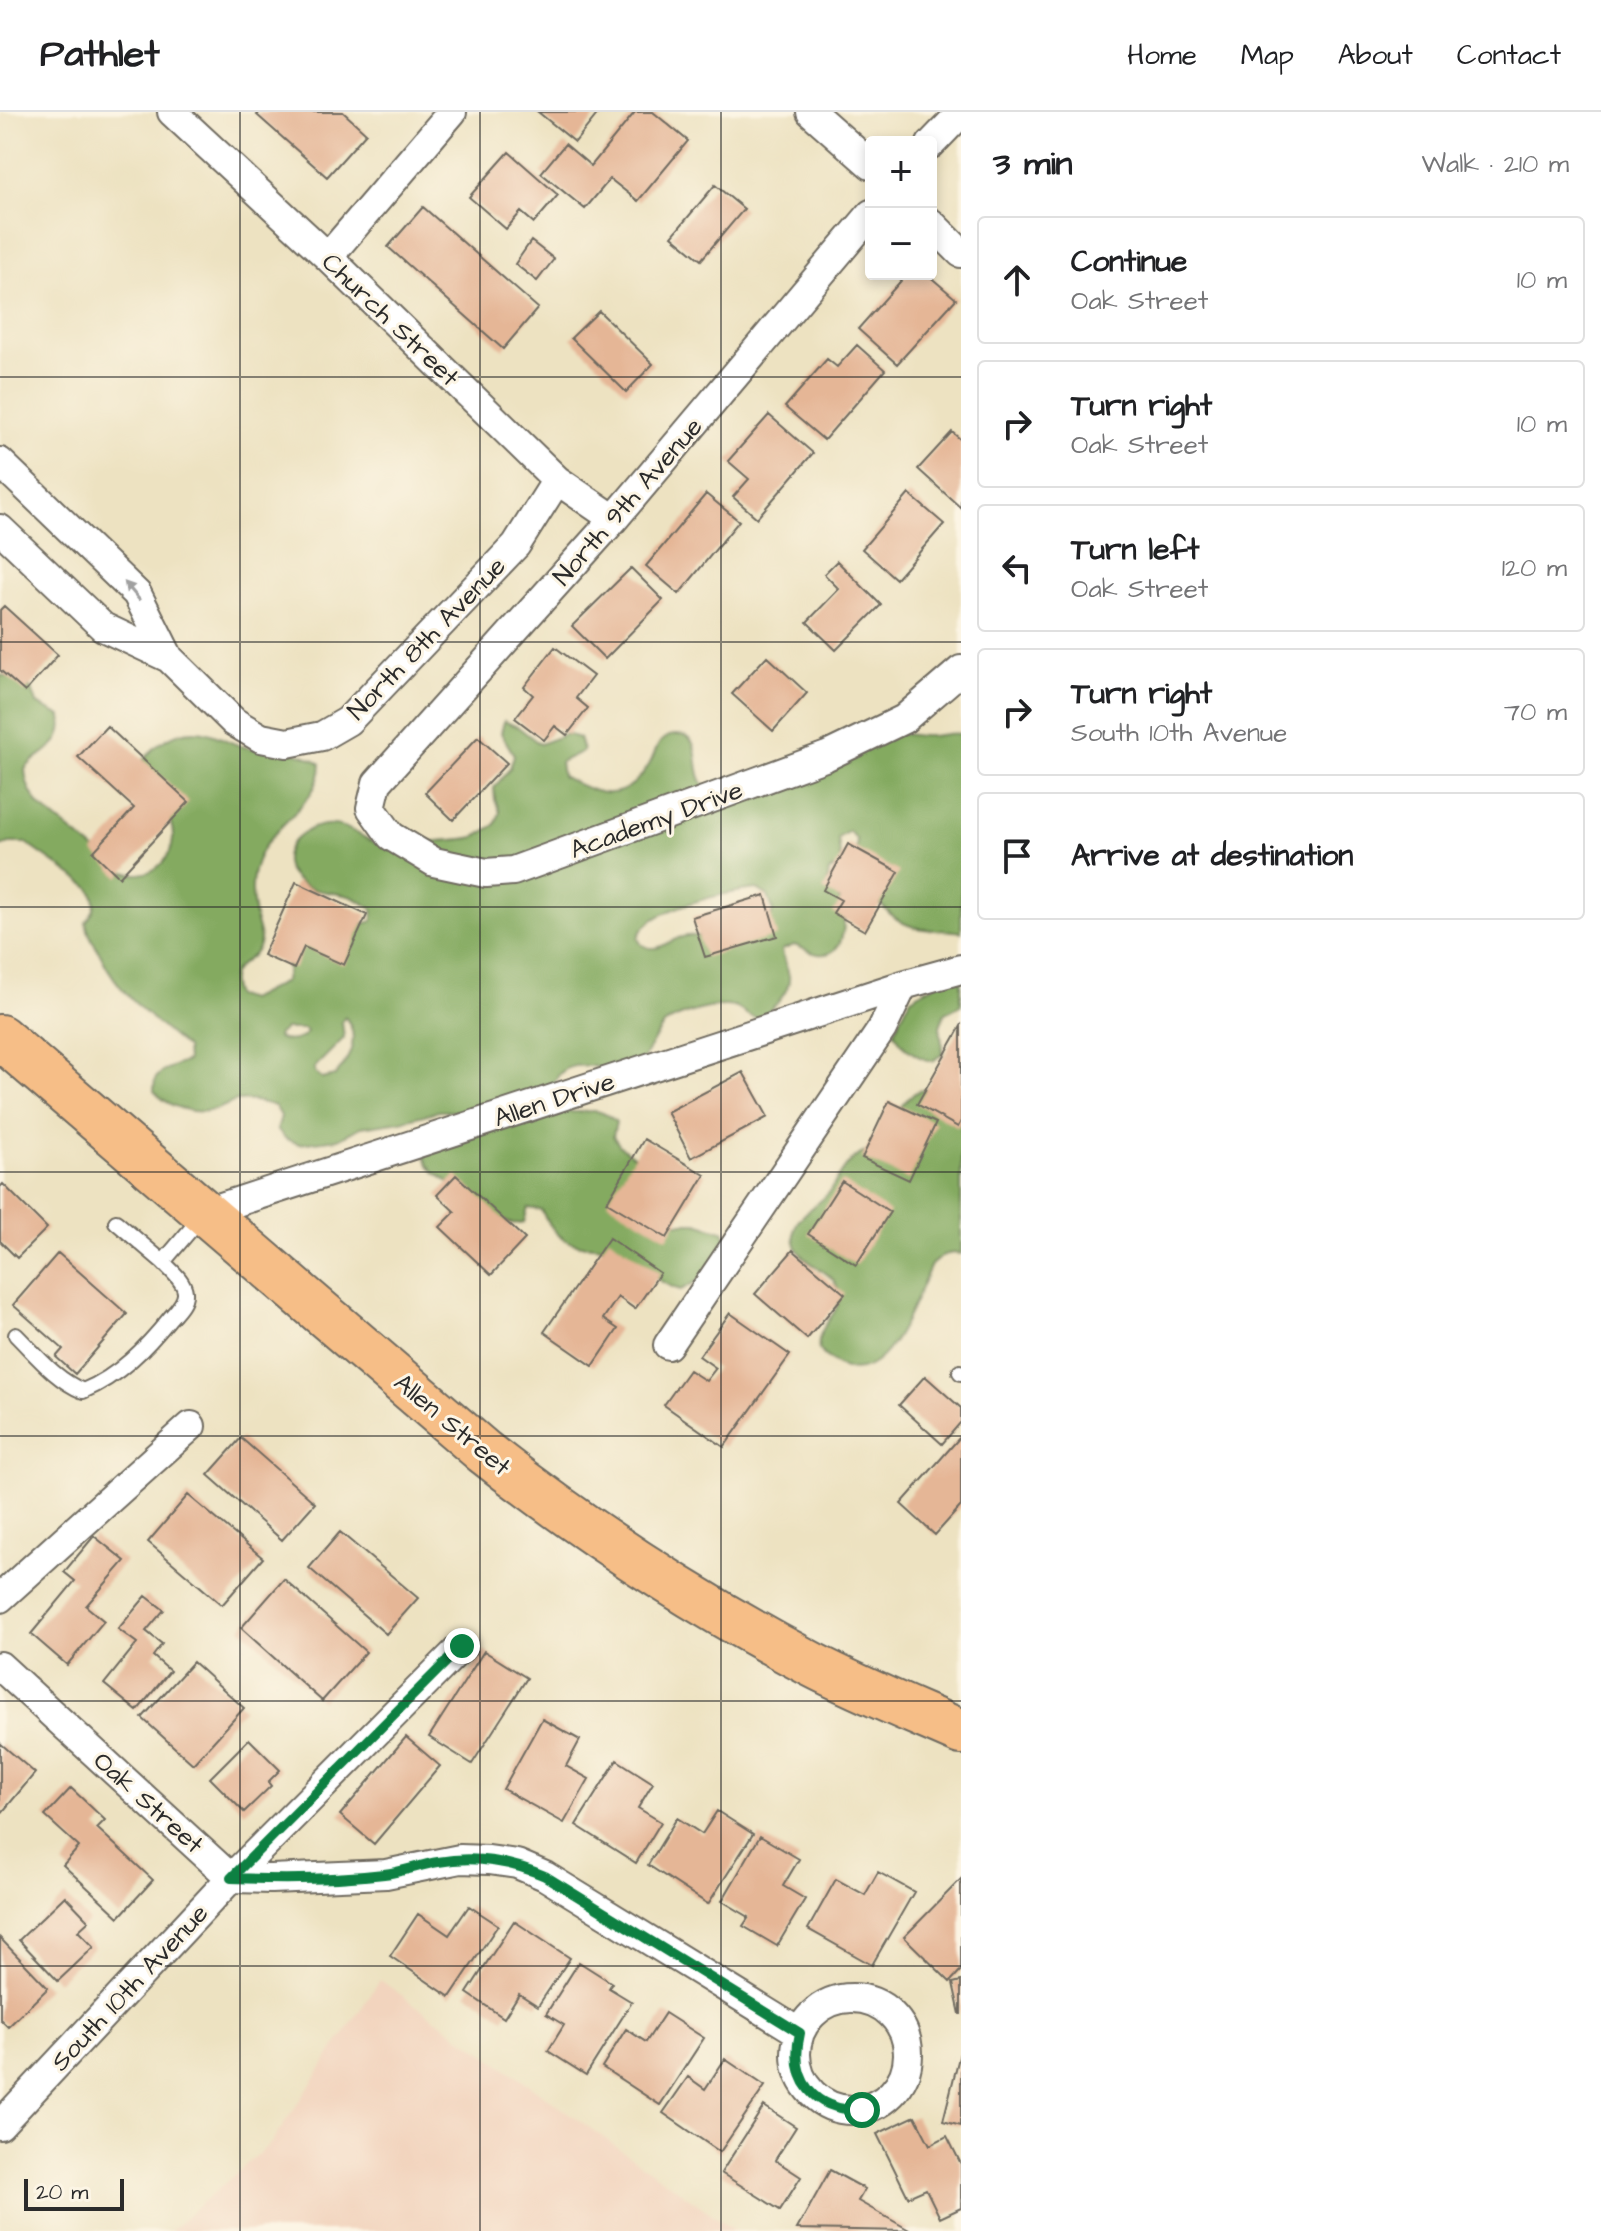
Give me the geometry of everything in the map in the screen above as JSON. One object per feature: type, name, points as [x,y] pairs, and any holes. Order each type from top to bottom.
[{"type":"main road","name":"Allen Street","points":[[0,1037],[484,1452],[546,1500],[681,1591],[762,1637],[814,1665],[960,1730]]},
{"type":"street","name":"Church Street","points":[[172,112],[328,257],[557,480],[614,519]]},
{"type":"street","points":[[328,257],[452,112]]},
{"type":"street","points":[[811,112],[865,160]]},
{"type":"street","points":[[937,138],[961,113]]},
{"type":"street","name":"North 9th Avenue","points":[[377,783],[614,519],[865,221]]},
{"type":"street","points":[[937,229],[961,253]]},
{"type":"street","points":[[0,462],[137,594],[169,658]]},
{"type":"street","name":"North 8th Avenue","points":[[169,658],[234,722],[261,738],[287,743],[322,736],[348,721],[516,545],[557,480]]},
{"type":"street","points":[[0,529],[103,627],[169,658]]},
{"type":"street","name":"Academy Drive","points":[[377,783],[371,808],[391,836],[434,862],[486,873],[513,871],[827,756],[904,719],[961,670]]},
{"type":"street","name":"Allen Drive","points":[[206,1212],[903,985],[961,969]]},
{"type":"street","points":[[668,1345],[882,1029],[903,985]]},
{"type":"street","points":[[0,1598],[191,1426]]},
{"type":"street","name":"South 10th Avenue","points":[[0,2125],[231,1878],[462,1646]]},
{"type":"street","name":"Oak Street","points":[[0,1666],[231,1878]]},
{"type":"street","points":[[231,1878],[386,1874],[460,1859],[517,1864],[545,1876],[800,2033]]},
{"type":"street","points":[[858,1998],[876,2003],[891,2013],[902,2028],[908,2045],[908,2063],[902,2080],[892,2094],[878,2104],[853,2110],[828,2106],[814,2096],[803,2082],[797,2067],[796,2049],[800,2033],[809,2017],[824,2006],[858,1998]]},
{"type":"lane","points":[[163,1262],[206,1212]]},
{"type":"lane","points":[[16,1335],[60,1378],[83,1391],[99,1385],[143,1351],[184,1301],[185,1290],[182,1282],[163,1262],[116,1222]]},
{"type":"shaded area","points":[[380,1980],[736,2231],[170,2231],[272,2142]]},
{"type":"green space","points":[[0,675],[24,683],[32,691],[37,704],[61,716],[62,727],[56,742],[25,769],[34,798],[41,807],[120,870],[132,874],[153,870],[168,856],[172,846],[173,835],[168,817],[138,769],[149,753],[165,740],[184,732],[204,732],[244,747],[296,753],[313,759],[321,764],[313,791],[273,836],[254,869],[252,899],[260,940],[253,955],[236,969],[232,984],[235,996],[249,1000],[284,982],[288,969],[283,957],[287,943],[373,921],[373,909],[362,902],[345,895],[312,889],[290,873],[286,855],[296,839],[314,827],[325,825],[346,828],[376,843],[456,839],[482,833],[495,825],[500,812],[494,788],[510,768],[514,755],[501,733],[504,721],[518,727],[540,744],[566,734],[579,738],[583,751],[560,762],[562,776],[589,789],[607,793],[625,789],[634,783],[648,766],[662,740],[675,735],[684,736],[694,745],[702,782],[720,794],[740,801],[759,796],[788,778],[880,736],[961,734],[961,932],[917,928],[889,913],[864,878],[859,865],[857,840],[849,831],[838,838],[841,865],[829,871],[827,884],[842,905],[842,938],[827,954],[794,945],[782,950],[789,982],[784,995],[769,1011],[759,1019],[730,1006],[687,1014],[663,1026],[640,1065],[618,1072],[592,1066],[571,1067],[559,1074],[554,1087],[555,1105],[572,1112],[592,1111],[607,1115],[616,1122],[613,1136],[620,1146],[643,1163],[657,1223],[697,1223],[723,1231],[729,1244],[705,1277],[681,1290],[664,1283],[618,1251],[564,1239],[553,1229],[541,1210],[528,1208],[524,1222],[512,1224],[500,1219],[436,1173],[424,1153],[472,1118],[470,1111],[439,1111],[361,1127],[338,1139],[299,1144],[286,1139],[277,1130],[281,1116],[275,1106],[242,1100],[216,1109],[196,1111],[166,1101],[154,1091],[155,1079],[164,1070],[187,1061],[186,1048],[139,1006],[109,970],[87,927],[86,922],[95,906],[90,888],[26,843],[0,846]],"holes":[[[757,889],[768,896],[773,910],[771,917],[727,943],[687,936],[652,948],[641,944],[638,938],[644,927],[672,910],[709,898]],[[345,1017],[350,1024],[352,1047],[335,1076],[322,1079],[314,1068],[344,1038],[342,1021]],[[285,1029],[304,1029],[307,1032],[289,1041],[277,1038]]]},
{"type":"green space","points":[[961,970],[961,1005],[945,1013],[940,1026],[943,1053],[933,1061],[915,1055],[894,1032],[911,998]]},
{"type":"green space","points":[[961,1085],[961,1254],[945,1255],[931,1265],[902,1328],[890,1348],[875,1362],[859,1369],[840,1366],[819,1350],[821,1334],[839,1302],[837,1286],[798,1250],[794,1230],[803,1215],[830,1191],[852,1160],[873,1150],[908,1099],[922,1090]]},
{"type":"building","points":[[260,112],[343,112],[366,133],[327,177],[257,115]]},
{"type":"building","points":[[538,112],[599,112],[575,142]]},
{"type":"building","points":[[635,112],[653,112],[688,141],[638,201],[610,179],[585,209],[541,173],[565,144],[591,166]]},
{"type":"building","points":[[509,152],[558,195],[534,223],[521,212],[506,229],[469,197]]},
{"type":"building","points":[[715,185],[744,209],[701,260],[672,236]]},
{"type":"building","points":[[423,207],[538,308],[503,349],[388,247]]},
{"type":"building","points":[[531,241],[554,259],[537,281],[515,264]]},
{"type":"building","points":[[902,280],[934,280],[956,299],[897,364],[858,329]]},
{"type":"building","points":[[599,311],[653,364],[626,392],[571,338]]},
{"type":"building","points":[[857,345],[885,370],[824,440],[785,407],[827,359],[837,367]]},
{"type":"building","points":[[769,415],[813,453],[757,518],[733,497],[749,479],[728,461]]},
{"type":"building","points":[[952,432],[961,440],[961,508],[918,469]]},
{"type":"building","points":[[706,494],[739,521],[679,594],[646,566]]},
{"type":"building","points":[[909,494],[944,524],[896,579],[862,549]]},
{"type":"building","points":[[837,561],[881,605],[836,650],[807,622],[839,589],[824,574]]},
{"type":"building","points":[[631,568],[663,600],[605,659],[572,626]]},
{"type":"building","points":[[4,606],[58,655],[25,692],[0,670],[0,610]]},
{"type":"building","points":[[555,647],[593,676],[576,698],[588,708],[567,735],[555,726],[544,740],[515,718],[533,695],[524,687]]},
{"type":"building","points":[[767,656],[807,693],[773,731],[732,694]]},
{"type":"building","points":[[107,726],[189,802],[119,877],[93,852],[134,808],[78,757]]},
{"type":"building","points":[[478,737],[507,763],[453,820],[425,793]]},
{"type":"building","points":[[848,844],[899,872],[865,931],[833,913],[841,900],[823,890]]},
{"type":"building","points":[[296,882],[367,915],[344,965],[304,947],[294,969],[263,955]]},
{"type":"building","points":[[765,895],[777,936],[705,957],[692,917]]},
{"type":"building","points":[[961,1026],[961,1121],[958,1127],[917,1104]]},
{"type":"building","points":[[743,1072],[768,1117],[691,1158],[667,1112]]},
{"type":"building","points":[[889,1101],[936,1123],[909,1180],[862,1158]]},
{"type":"building","points":[[644,1139],[705,1175],[667,1238],[607,1202]]},
{"type":"building","points":[[456,1175],[525,1239],[491,1275],[440,1227],[455,1212],[437,1195]]},
{"type":"building","points":[[842,1181],[890,1212],[856,1265],[808,1234]]},
{"type":"building","points":[[3,1184],[47,1228],[17,1258],[0,1241],[0,1187]]},
{"type":"building","points":[[609,1238],[660,1273],[635,1309],[618,1297],[603,1319],[618,1329],[593,1366],[544,1332]]},
{"type":"building","points":[[793,1250],[845,1294],[807,1339],[755,1294]]},
{"type":"building","points":[[58,1253],[127,1314],[75,1374],[56,1357],[63,1349],[13,1305]]},
{"type":"building","points":[[730,1313],[790,1355],[724,1447],[664,1405],[689,1370],[706,1381],[716,1368],[699,1356]]},
{"type":"building","points":[[925,1376],[961,1408],[961,1422],[942,1444],[899,1405]]},
{"type":"building","points":[[961,1436],[961,1506],[935,1535],[901,1504]]},
{"type":"building","points":[[241,1438],[315,1503],[282,1540],[208,1475]]},
{"type":"building","points":[[188,1495],[263,1558],[222,1605],[148,1542]]},
{"type":"building","points":[[340,1532],[418,1598],[386,1634],[309,1568]]},
{"type":"building","points":[[94,1536],[125,1561],[86,1606],[104,1621],[67,1665],[31,1634],[75,1581],[64,1572]]},
{"type":"building","points":[[284,1579],[366,1652],[322,1701],[241,1628]]},
{"type":"building","points":[[146,1596],[164,1610],[146,1631],[162,1644],[153,1656],[170,1671],[137,1711],[104,1684],[137,1643],[118,1629]]},
{"type":"building","points":[[484,1651],[527,1678],[472,1764],[429,1737]]},
{"type":"building","points":[[193,1662],[244,1708],[193,1764],[142,1718]]},
{"type":"building","points":[[542,1719],[580,1740],[566,1766],[589,1779],[564,1823],[503,1789]]},
{"type":"building","points":[[406,1737],[440,1766],[374,1844],[340,1815]]},
{"type":"building","points":[[249,1739],[280,1770],[268,1782],[271,1786],[244,1812],[210,1778]]},
{"type":"building","points":[[0,1743],[35,1773],[0,1815]]},
{"type":"building","points":[[617,1760],[653,1783],[638,1808],[661,1822],[636,1863],[576,1825]]},
{"type":"building","points":[[71,1788],[105,1820],[97,1828],[153,1880],[119,1917],[63,1865],[79,1847],[45,1816]]},
{"type":"building","points":[[717,1811],[753,1834],[708,1904],[648,1865],[677,1818],[702,1834]]},
{"type":"building","points":[[760,1836],[799,1859],[783,1886],[805,1899],[777,1946],[743,1926],[749,1917],[722,1901]]},
{"type":"building","points":[[878,1872],[914,1892],[872,1965],[808,1929],[836,1879],[865,1895]]},
{"type":"building","points":[[961,1879],[961,1970],[950,1982],[904,1937]]},
{"type":"building","points":[[65,1896],[89,1921],[78,1931],[94,1947],[58,1981],[19,1940]]},
{"type":"building","points":[[469,1906],[498,1925],[450,1997],[390,1956],[418,1914],[449,1935]]},
{"type":"building","points":[[514,1921],[570,1958],[538,2006],[519,1994],[504,2018],[467,1993]]},
{"type":"building","points":[[0,1938],[48,1988],[8,2027],[0,2019]]},
{"type":"building","points":[[579,1962],[612,1983],[609,1988],[632,2002],[586,2075],[548,2051],[564,2025],[546,2014]]},
{"type":"building","points":[[961,1981],[961,2014],[960,2014],[953,1983]]},
{"type":"building","points":[[665,2013],[704,2038],[660,2105],[602,2067],[626,2029],[646,2042]]},
{"type":"building","points":[[961,2053],[961,2126],[943,2121]]},
{"type":"building","points":[[725,2059],[765,2086],[720,2152],[663,2113],[688,2077],[705,2089]]},
{"type":"building","points":[[764,2106],[796,2127],[775,2160],[801,2177],[780,2210],[721,2173]]},
{"type":"building","points":[[915,2116],[930,2145],[947,2136],[961,2164],[961,2208],[940,2218],[926,2189],[908,2197],[877,2134]]},
{"type":"building","points":[[830,2170],[865,2189],[858,2201],[911,2231],[797,2229]]},
{"type":"route","points":[[462,1646],[231,1878],[386,1874],[460,1859],[517,1864],[545,1876],[599,1908],[800,2033],[796,2049],[797,2067],[803,2082],[814,2096],[828,2106],[862,2110]]}]
